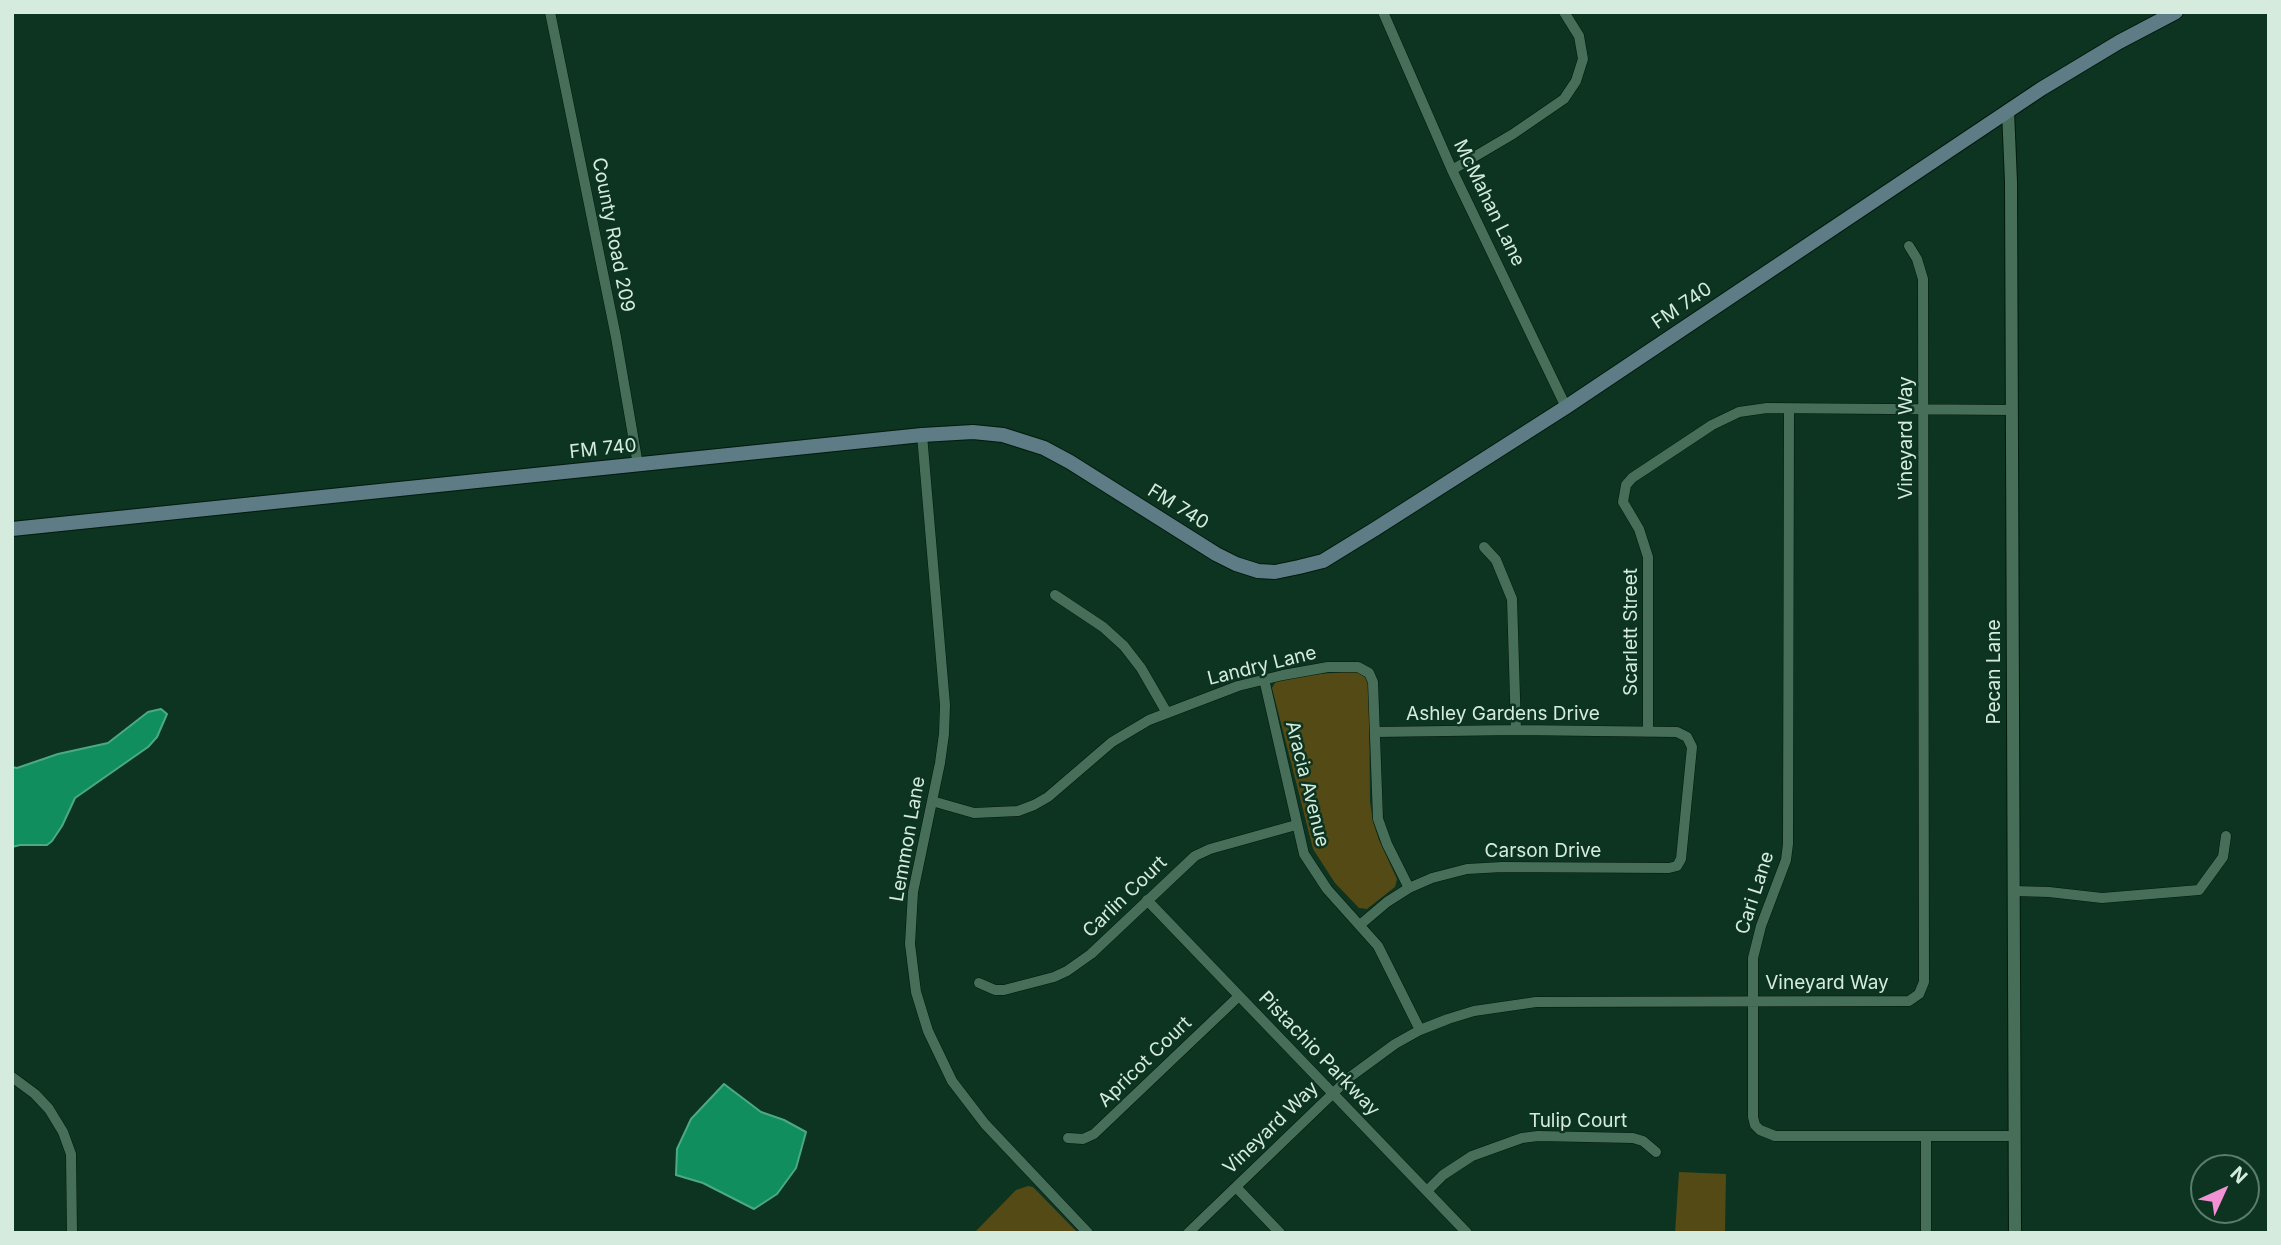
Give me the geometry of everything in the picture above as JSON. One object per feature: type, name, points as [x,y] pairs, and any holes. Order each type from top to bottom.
[{"type":"main road","name":"FM 740","points":[[12,530],[922,435],[974,432],[1003,435],[1044,448],[1070,461],[1216,554],[1258,571],[1275,572],[1323,561],[1566,407],[2008,111],[2119,42],[2176,12]]},
{"type":"street","name":"County Road 209","points":[[551,12],[616,337],[638,465]]},
{"type":"street","name":"McMahan Lane","points":[[1383,12],[1452,170],[1566,407]]},
{"type":"street","points":[[1452,170],[1513,134],[1564,99],[1576,81],[1583,59],[1579,36],[1564,12]]},
{"type":"street","name":"Pecan Lane","points":[[2008,111],[2011,183],[2015,1233]]},
{"type":"street","name":"Vineyard Way","points":[[1188,1233],[1371,1060],[1420,1030],[1474,1011],[1536,1002],[1909,1000],[1919,994],[1924,982],[1923,279],[1917,259],[1909,246]]},
{"type":"street","name":"Cari Lane","points":[[1789,409],[1788,844],[1781,876],[1756,942],[1753,958],[1753,1117],[1760,1130],[1775,1136],[2014,1136]]},
{"type":"street","name":"Scarlett Street","points":[[1648,732],[1648,557],[1639,529],[1623,502],[1626,485],[1632,478],[1725,417],[1750,410],[2012,410]]},
{"type":"street","name":"Lemmon Lane","points":[[922,435],[945,705],[944,734],[913,892],[910,944],[916,992],[928,1031],[952,1081],[985,1124],[1088,1233]]},
{"type":"street","points":[[1484,547],[1496,560],[1512,599],[1516,730]]},
{"type":"street","points":[[1055,594],[1103,626],[1124,646],[1141,668],[1167,713]]},
{"type":"street","name":"Landry Lane","points":[[932,802],[974,813],[1018,811],[1034,805],[1064,785],[1112,742],[1130,730],[1207,696],[1264,680],[1328,667],[1358,667],[1369,673],[1373,682],[1378,819],[1409,888]]},
{"type":"street","name":"Aracia Avenue","points":[[1264,680],[1301,844],[1310,864],[1327,889],[1361,924],[1385,958],[1420,1030]]},
{"type":"street","name":"Ashley Gardens Drive","points":[[1376,732],[1676,732],[1687,737],[1692,747],[1686,803]]},
{"type":"street","name":"Carson Drive","points":[[1361,924],[1409,888],[1450,873],[1484,868],[1673,868],[1681,859],[1686,803]]},
{"type":"street","name":"Carlin Court","points":[[979,983],[995,990],[1004,990],[1067,971],[1091,954],[1182,867],[1210,849],[1296,825]]},
{"type":"street","points":[[2014,891],[2102,898],[2199,890],[2223,857],[2226,836]]},
{"type":"street","name":"Pistachio Parkway","points":[[1146,900],[1467,1233]]},
{"type":"street","name":"Apricot Court","points":[[1068,1138],[1083,1139],[1094,1134],[1239,996]]},
{"type":"street","points":[[12,1077],[35,1094],[63,1132],[71,1154],[72,1233]]},
{"type":"street","points":[[1926,1136],[1926,1233]]},
{"type":"street","name":"Tulip Court","points":[[1427,1191],[1443,1175],[1472,1156],[1522,1138],[1633,1138],[1643,1141],[1656,1152]]},
{"type":"street","points":[[1236,1187],[1280,1233]]},
{"type":"shaded area","points":[[1357,671],[1367,679],[1369,686],[1370,802],[1373,822],[1397,879],[1395,887],[1367,909],[1359,908],[1335,883],[1313,849],[1272,688],[1276,681],[1305,675]]},
{"type":"shaded area","points":[[161,709],[167,714],[157,737],[148,747],[75,798],[52,841],[47,845],[12,847],[12,767],[17,768],[58,754],[108,743],[148,712]]},
{"type":"shaded area","points":[[724,1084],[761,1112],[806,1132],[796,1168],[777,1194],[754,1209],[703,1183],[676,1175],[677,1149],[691,1119]]},
{"type":"shaded area","points":[[1679,1172],[1726,1174],[1725,1233],[1675,1233]]},
{"type":"shaded area","points":[[1033,1187],[1078,1233],[974,1233],[1016,1190]]}]
